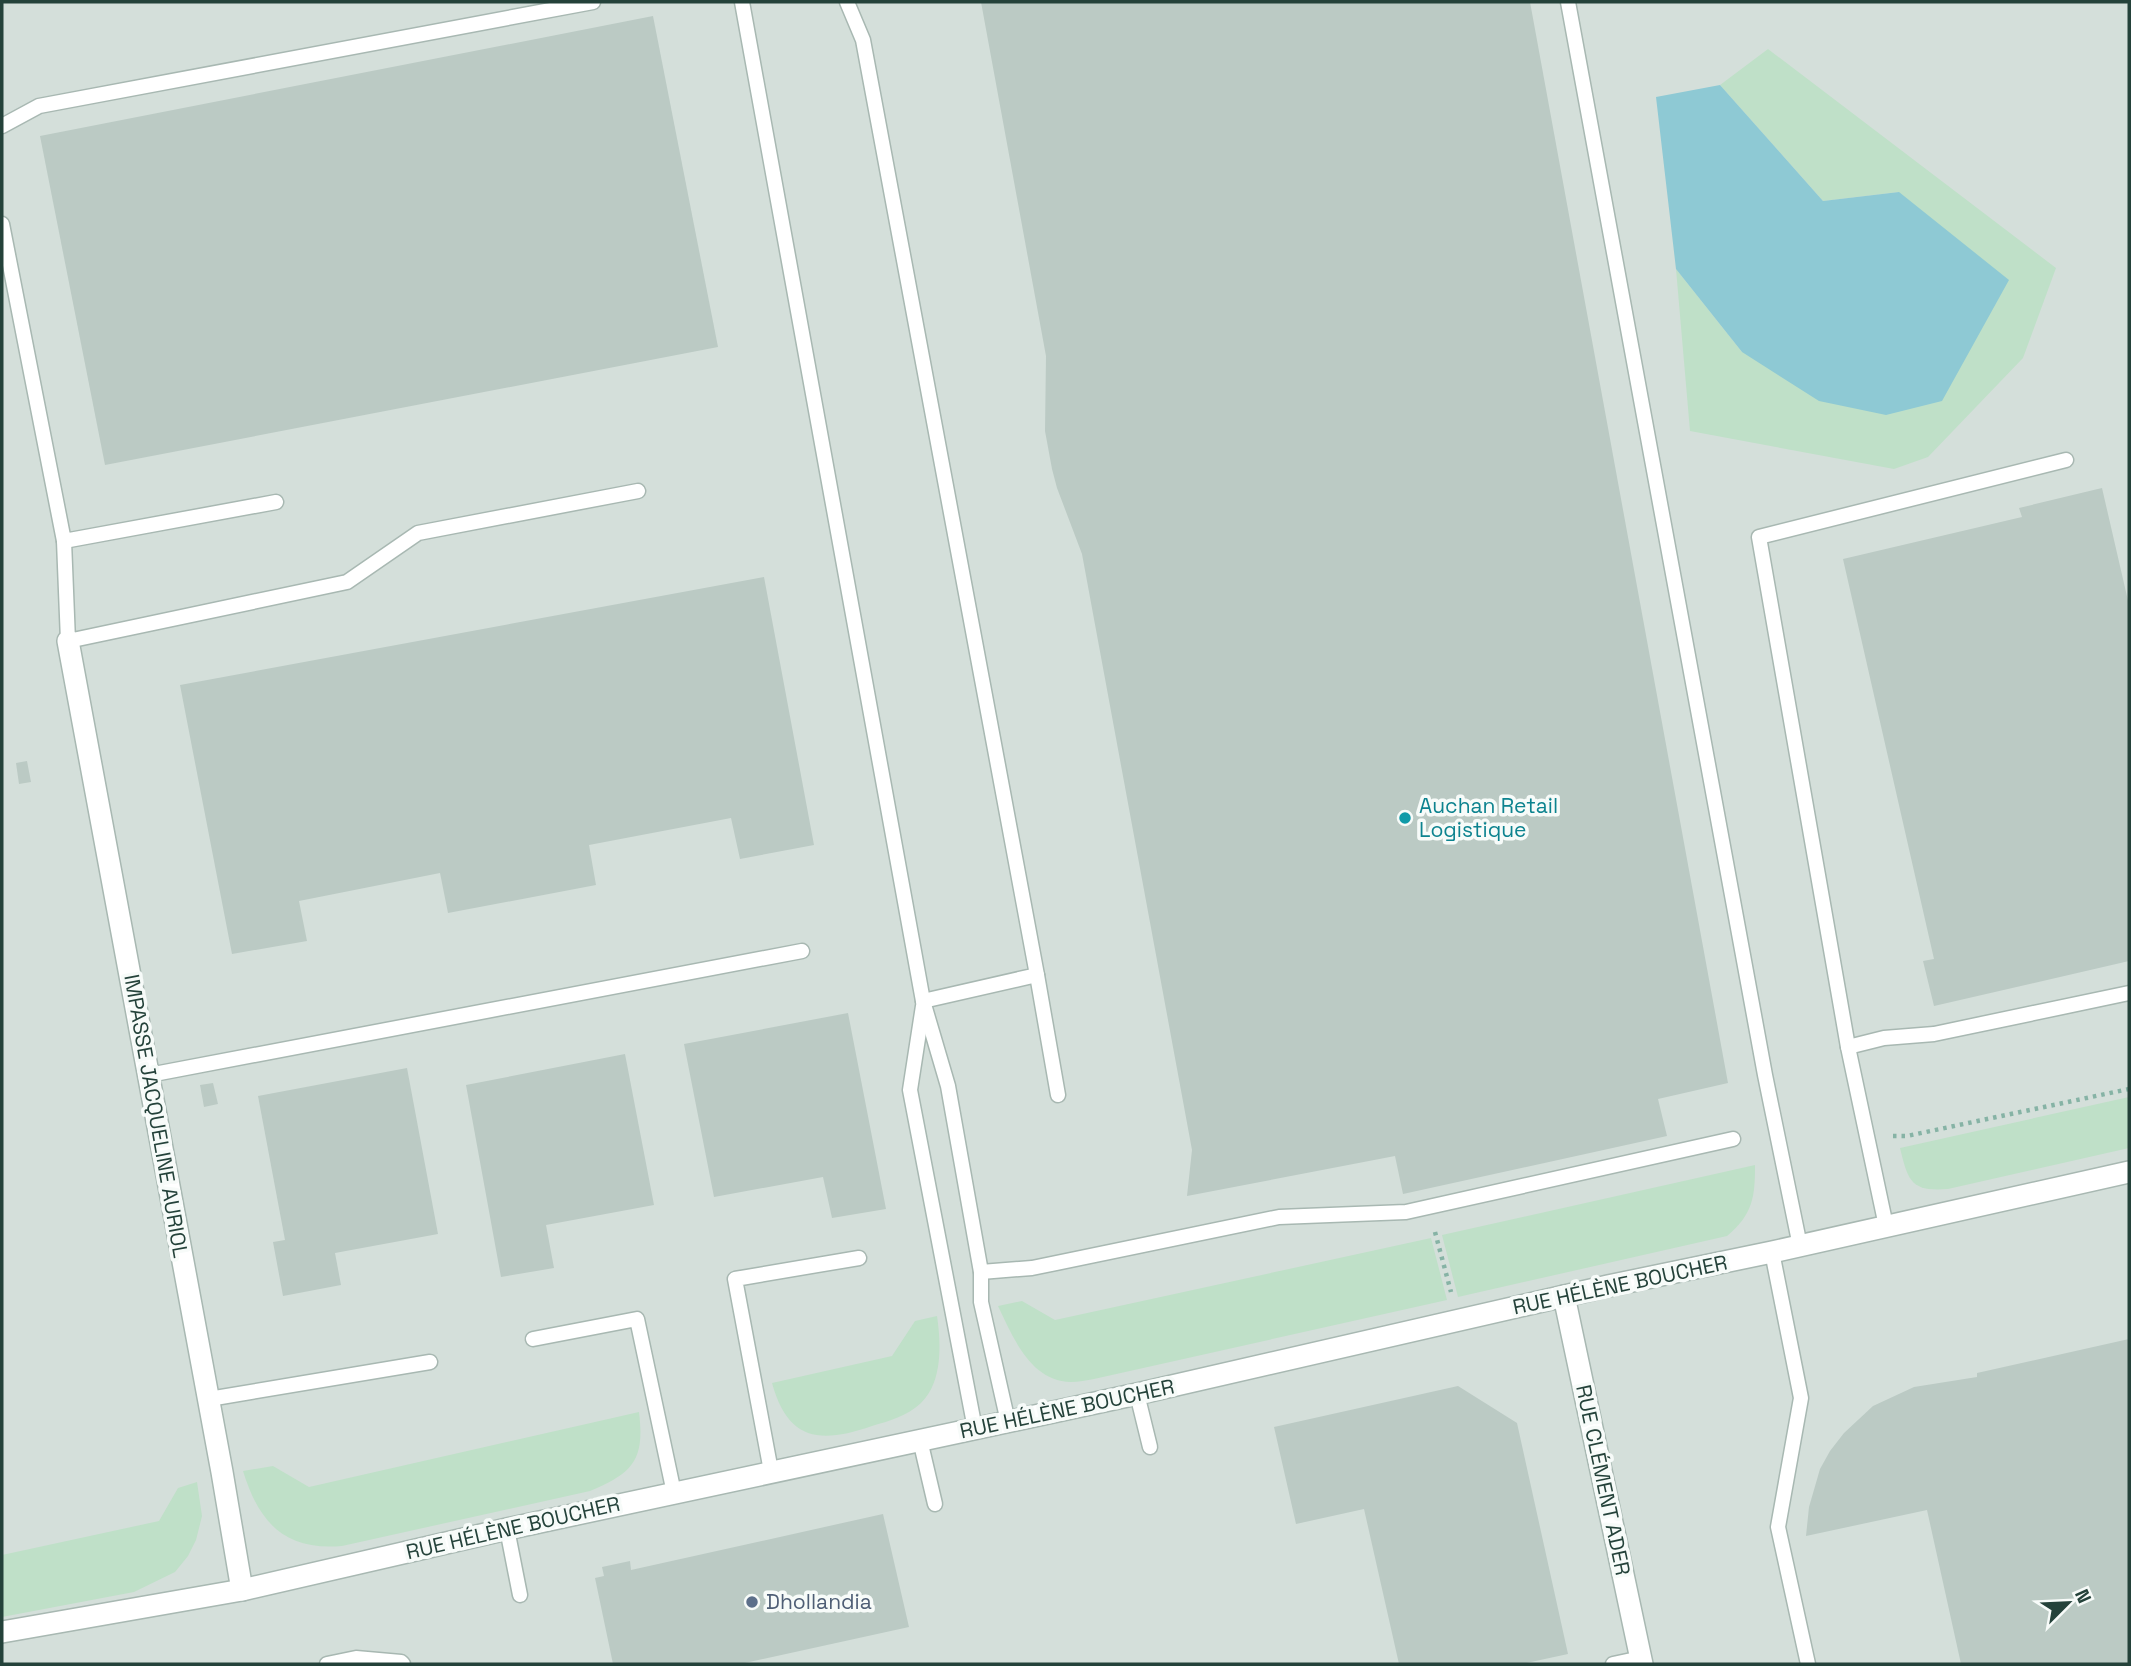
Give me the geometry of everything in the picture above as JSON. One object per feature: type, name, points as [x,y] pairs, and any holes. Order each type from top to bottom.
[{"type":"street","name":"IMPASSE JACQUELINE AURIOL","points":[[68,641],[242,1590]]},
{"type":"street","name":"RUE HÉLÈNE BOUCHER","points":[[2,1632],[242,1590],[771,1471],[1138,1394],[1564,1296],[2129,1172]]},
{"type":"street","name":"RUE CLÉMENT ADER","points":[[1564,1296],[1642,1661]]},
{"type":"lane","points":[[2,126],[39,106],[593,2]]},
{"type":"lane","points":[[742,2],[923,1001],[948,1086],[981,1272],[981,1302],[1008,1422]]},
{"type":"lane","points":[[847,2],[863,40],[1058,1095]]},
{"type":"lane","points":[[1568,2],[1765,1075],[1800,1246]]},
{"type":"lane","points":[[2,224],[64,541],[68,641],[347,582],[418,533],[638,491]]},
{"type":"lane","points":[[1886,1226],[1848,1047],[1759,537],[2066,460]]},
{"type":"lane","points":[[64,541],[276,502]]},
{"type":"lane","points":[[149,1075],[802,951]]},
{"type":"lane","points":[[923,1001],[1037,975]]},
{"type":"lane","points":[[1848,1047],[1884,1038],[1934,1034],[2129,993]]},
{"type":"lane","points":[[923,1001],[910,1090],[975,1429]]},
{"type":"lane","points":[[981,1272],[1032,1268],[1279,1217],[1406,1212],[1733,1139]]},
{"type":"lane","points":[[1772,1252],[1801,1398],[1778,1527],[1808,1664]]},
{"type":"lane","points":[[771,1471],[735,1279],[859,1258]]},
{"type":"lane","points":[[533,1339],[637,1319],[674,1493]]},
{"type":"lane","points":[[209,1399],[430,1362]]},
{"type":"lane","points":[[1138,1394],[1150,1447]]},
{"type":"lane","points":[[920,1440],[935,1504]]},
{"type":"lane","points":[[507,1529],[520,1595]]},
{"type":"lane","points":[[327,1664],[356,1658],[403,1664]]},
{"type":"lane","points":[[1613,1664],[1642,1661]]},
{"type":"path","points":[[1868,1138],[1907,1136],[2129,1089]]},
{"type":"path","points":[[1434,1232],[1452,1298]]},
{"type":"shaded area","points":[[2,2],[2129,2],[2129,1664],[2,1664]]},
{"type":"green space","points":[[1768,49],[2056,268],[2023,358],[1928,457],[1894,469],[1690,431],[1676,269],[1742,352],[1899,192],[1823,201],[1720,85]]},
{"type":"green space","points":[[2129,1097],[2129,1148],[1948,1189],[1926,1188],[1913,1182],[1900,1148]]},
{"type":"green space","points":[[1755,1165],[1751,1204],[1736,1228],[1727,1236],[1458,1297],[1442,1235]]},
{"type":"green space","points":[[1431,1238],[1447,1300],[1082,1381],[1057,1380],[1034,1366],[1017,1343],[998,1306],[1022,1301],[1055,1320]]},
{"type":"green space","points":[[937,1316],[937,1373],[928,1394],[910,1411],[898,1418],[853,1432],[822,1436],[797,1427],[787,1417],[772,1383],[892,1356],[915,1321]]},
{"type":"green space","points":[[639,1412],[640,1442],[633,1463],[617,1478],[590,1491],[342,1546],[305,1544],[277,1530],[257,1505],[243,1471],[273,1466],[309,1487]]},
{"type":"green space","points":[[197,1482],[202,1516],[196,1540],[175,1572],[134,1592],[2,1617],[2,1555],[159,1521],[178,1488]]},
{"type":"water","points":[[1720,85],[1823,201],[1899,192],[2009,280],[1942,401],[1886,415],[1819,401],[1742,352],[1676,269],[1656,97]]},
{"type":"building","name":"Auchan Retail Logistique","points":[[981,2],[1530,2],[1728,1083],[1658,1099],[1667,1136],[1403,1194],[1395,1156],[1187,1196],[1192,1150],[1082,554],[1057,488],[1045,431],[1046,356]]},
{"type":"building","points":[[653,16],[718,347],[105,465],[40,136]]},
{"type":"building","points":[[2102,488],[2129,605],[2129,961],[1934,1006],[1923,961],[1934,959],[1843,559],[2022,517],[2019,508]]},
{"type":"building","points":[[764,577],[814,845],[740,859],[731,818],[589,845],[596,885],[448,913],[440,873],[299,901],[307,941],[232,954],[180,685]]},
{"type":"building","points":[[27,761],[31,782],[19,784],[16,763]]},
{"type":"building","points":[[848,1013],[886,1209],[832,1218],[823,1177],[714,1197],[684,1044]]},
{"type":"building","points":[[625,1054],[654,1205],[546,1225],[554,1268],[501,1277],[466,1085]]},
{"type":"building","points":[[407,1068],[438,1234],[335,1253],[341,1285],[283,1296],[273,1242],[285,1240],[258,1096]]},
{"type":"building","points":[[213,1083],[218,1104],[204,1107],[200,1085]]},
{"type":"building","points":[[2129,1339],[2129,1664],[1961,1664],[1927,1510],[1806,1536],[1809,1507],[1820,1469],[1844,1433],[1873,1406],[1914,1387],[1977,1377],[1977,1373]]},
{"type":"building","points":[[1458,1386],[1517,1423],[1568,1654],[1522,1664],[1399,1664],[1364,1509],[1296,1524],[1274,1427]]},
{"type":"building","name":"Dhollandia","points":[[883,1514],[909,1627],[740,1664],[613,1664],[595,1578],[604,1576],[602,1567],[630,1561],[631,1570]]},
{"type":"place","name":"Auchan Retail Logistique","points":[[1405,818]]},
{"type":"place","name":"Dhollandia","points":[[752,1602]]}]
